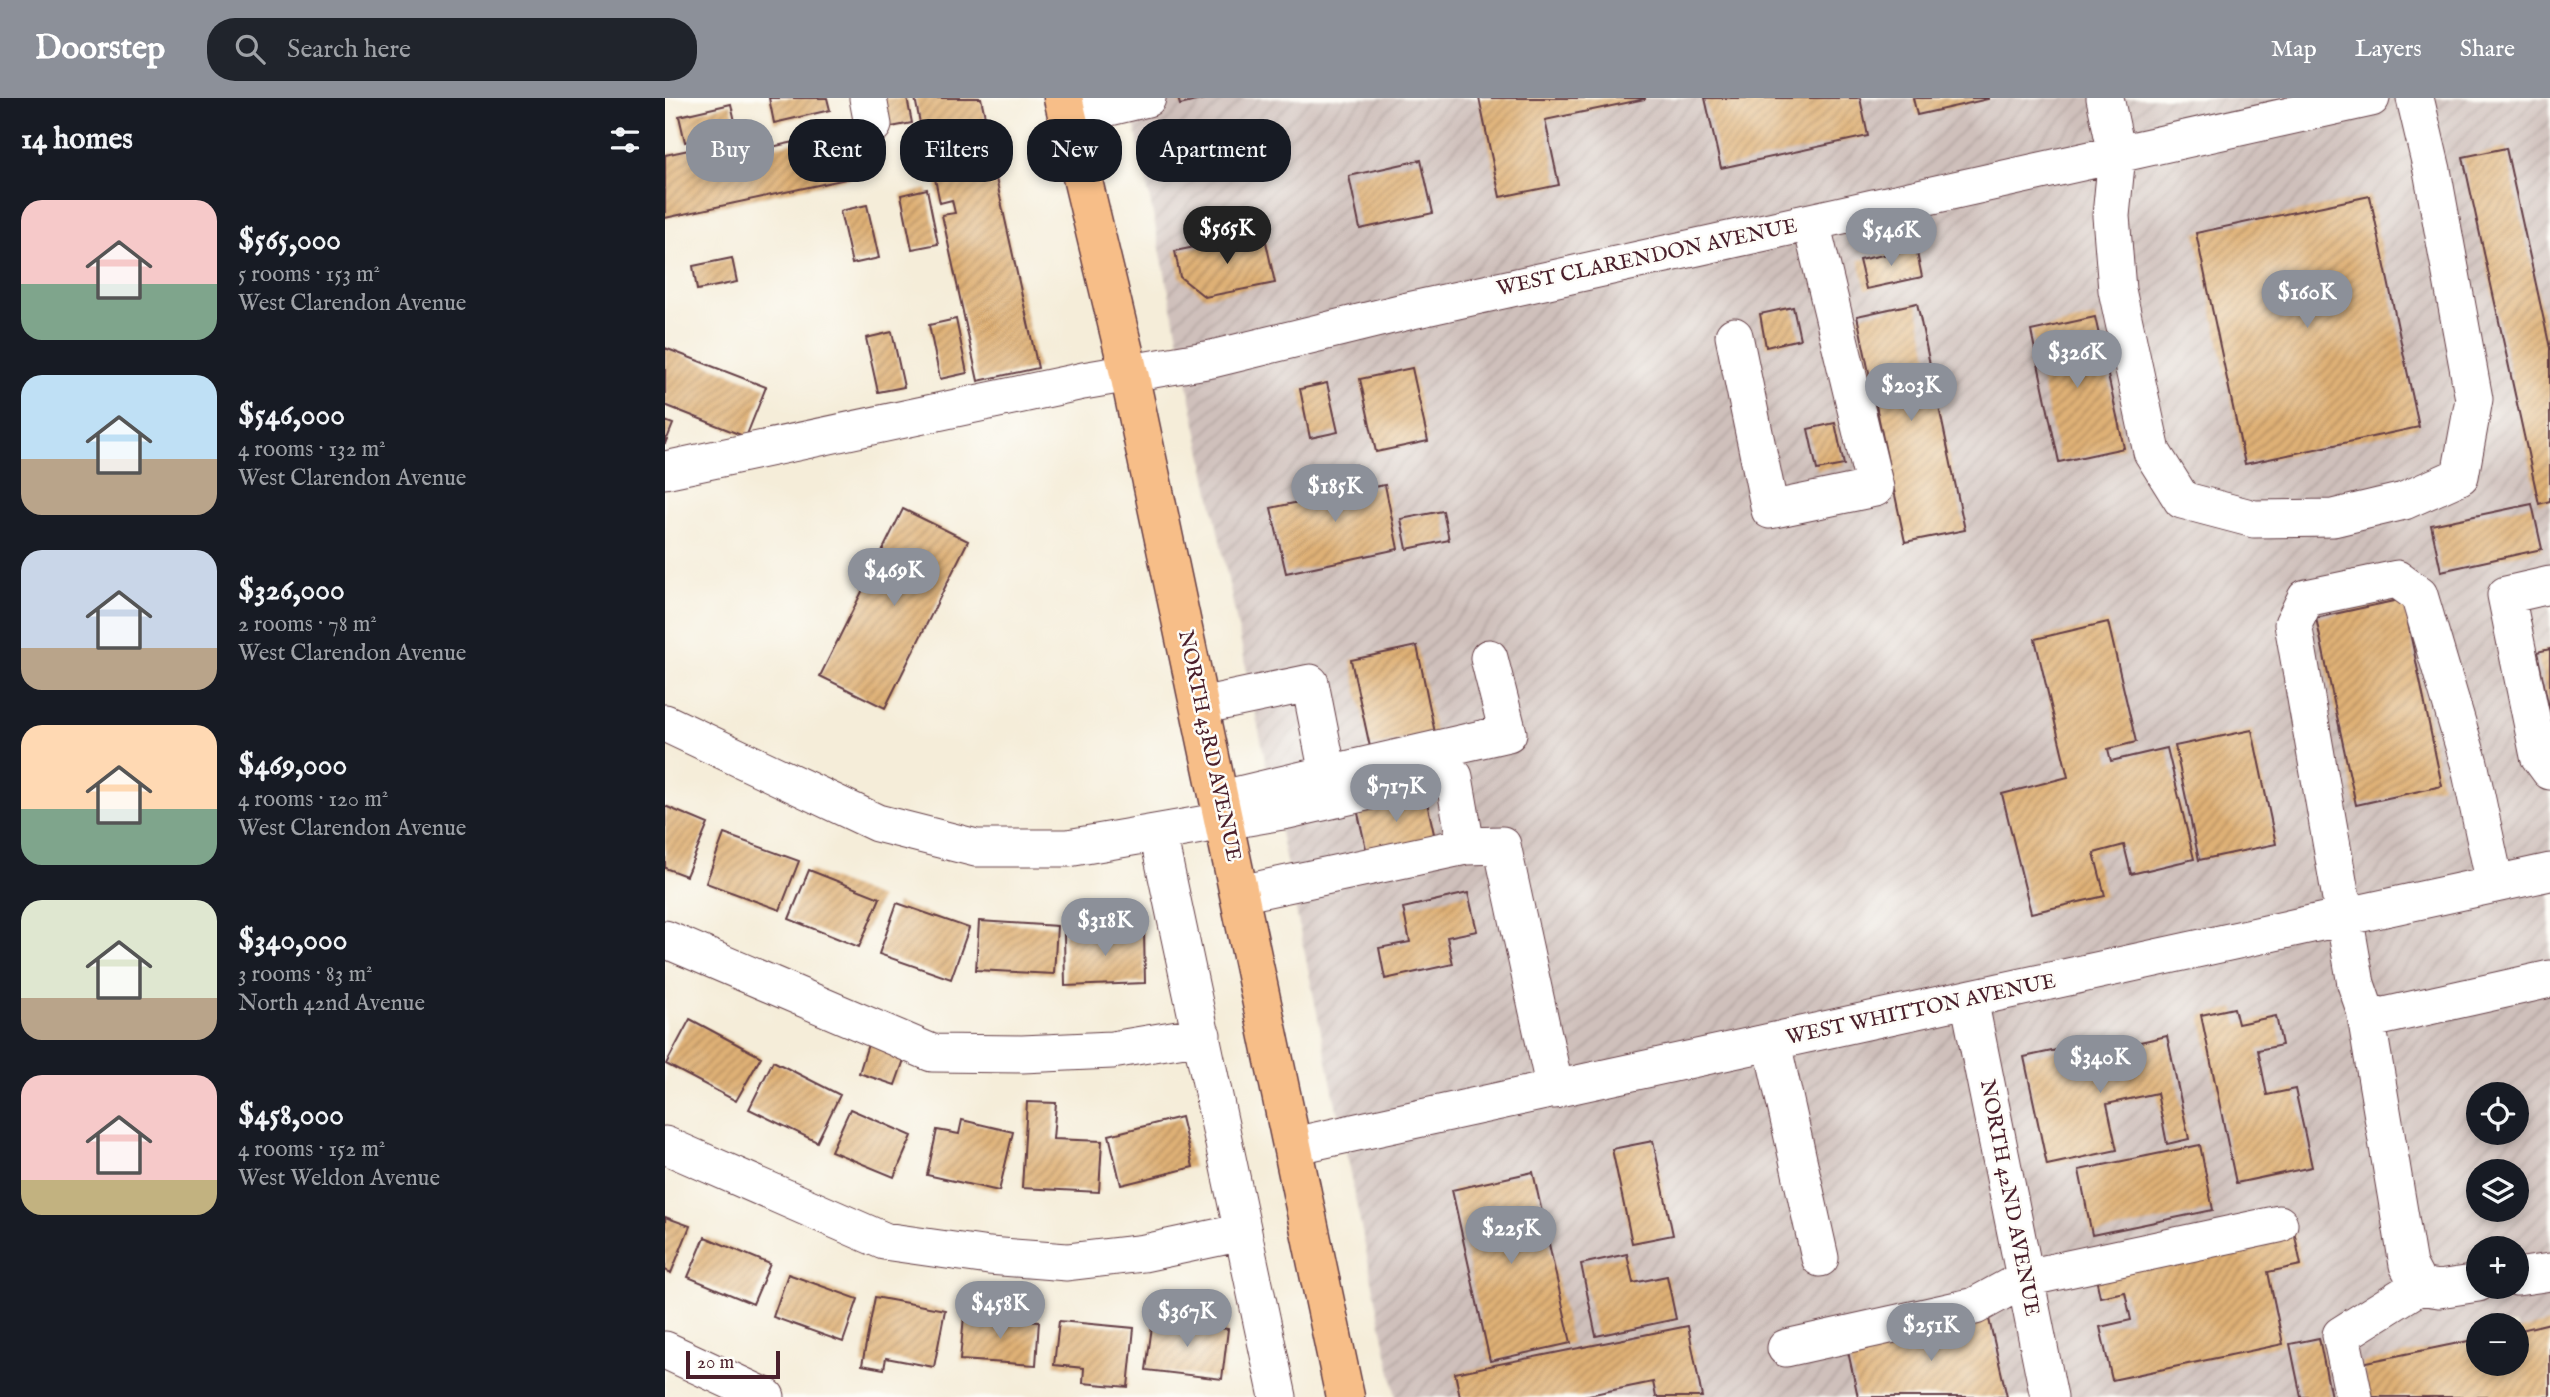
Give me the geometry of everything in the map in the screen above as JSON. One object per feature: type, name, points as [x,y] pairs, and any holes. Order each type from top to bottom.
[{"type":"main road","name":"NORTH 43RD AVENUE","points":[[1065,108],[1129,373],[1345,1397]]},
{"type":"street","points":[[1065,108],[1147,98]]},
{"type":"street","points":[[2105,98],[2117,154],[2111,216],[2117,290],[2152,452],[2182,500],[2254,519],[2333,517],[2404,501],[2459,475],[2474,400],[2432,170],[2416,98]]},
{"type":"street","name":"WEST CLARENDON AVENUE","points":[[671,466],[1129,373],[1212,359],[1408,311],[2371,98]]},
{"type":"street","points":[[1734,336],[1770,510],[1875,488],[1811,222]]},
{"type":"street","points":[[2419,1286],[2408,1265],[2365,1010],[2356,984],[2293,624],[2306,598],[2397,579],[2419,596],[2469,763],[2495,884]]},
{"type":"street","points":[[2550,586],[2506,595],[2539,756],[2550,771]]},
{"type":"street","points":[[665,723],[877,823],[976,848],[1068,848],[1158,834],[1328,774],[1509,733],[1489,658]]},
{"type":"street","points":[[1200,706],[1310,683],[1328,774]]},
{"type":"street","points":[[1223,809],[1288,810],[1419,780],[1454,778],[1466,846]]},
{"type":"street","points":[[1158,834],[1278,1397]]},
{"type":"street","points":[[1240,894],[1466,846],[1501,845],[1555,1090]]},
{"type":"street","name":"WEST WHITTON AVENUE","points":[[1293,1146],[2550,872]]},
{"type":"street","points":[[665,939],[932,1053],[1022,1054],[1112,1050],[1202,1035]]},
{"type":"street","points":[[2365,1010],[2381,1017],[2550,979]]},
{"type":"street","name":"NORTH 42ND AVENUE","points":[[1969,999],[2049,1397]]},
{"type":"street","points":[[1772,1042],[1820,1258]]},
{"type":"street","points":[[665,1145],[884,1241],[989,1256],[1067,1262],[1144,1253],[1243,1232]]},
{"type":"street","points":[[1786,1348],[1975,1306],[2026,1278],[2279,1224]]},
{"type":"street","points":[[2529,1275],[2550,1272]]},
{"type":"street","points":[[2354,1397],[2341,1335],[2419,1286],[2439,1289],[2466,1285]]},
{"type":"street","points":[[665,1350],[766,1397]]},
{"type":"shaded area","points":[[1129,98],[2550,98],[2550,1397],[1396,1397],[1146,182],[1291,182],[1291,119],[1136,119],[1136,132]]},
{"type":"building","points":[[769,98],[827,98],[830,110],[774,123]]},
{"type":"building","points":[[880,98],[907,98],[911,119],[900,119],[900,125],[886,128]]},
{"type":"building","points":[[915,98],[981,98],[986,119],[919,119]]},
{"type":"building","points":[[1178,98],[1204,98],[1204,99],[1180,105]]},
{"type":"building","points":[[1479,98],[1645,99],[1545,120],[1559,185],[1500,197]]},
{"type":"building","points":[[1705,98],[1860,98],[1868,136],[1721,168]]},
{"type":"building","points":[[1913,98],[1988,98],[1988,99],[1917,115]]},
{"type":"building","points":[[731,104],[734,119],[686,119],[685,142],[679,116]]},
{"type":"building","points":[[788,143],[788,182],[832,182],[665,218],[665,155],[686,151],[686,182],[774,182],[774,146]]},
{"type":"building","points":[[2506,148],[2550,348],[2550,501],[2539,504],[2463,157]]},
{"type":"building","points":[[1421,160],[1433,213],[1360,229],[1349,176]]},
{"type":"building","points":[[936,182],[997,182],[1038,368],[978,381],[942,215],[955,213],[952,200],[940,203]]},
{"type":"building","points":[[927,189],[938,244],[912,249],[901,195]]},
{"type":"building","points":[[2370,196],[2419,427],[2245,464],[2196,233]]},
{"type":"building","points":[[867,205],[879,258],[852,264],[840,211]]},
{"type":"building","points":[[1264,233],[1275,283],[1205,297],[1180,277],[1175,251]]},
{"type":"building","points":[[1916,248],[1922,277],[1866,289],[1859,260]]},
{"type":"building","points":[[732,258],[737,282],[697,290],[693,266]]},
{"type":"building","points":[[1917,303],[1965,530],[1905,542],[1857,316]]},
{"type":"building","points":[[1793,307],[1800,339],[1766,347],[1760,314]]},
{"type":"building","points":[[2095,317],[2124,448],[2059,462],[2031,331]]},
{"type":"building","points":[[956,319],[967,373],[940,379],[929,325]]},
{"type":"building","points":[[892,332],[904,387],[878,392],[866,338]]},
{"type":"building","points":[[665,348],[766,387],[746,437],[665,405]]},
{"type":"building","points":[[1412,368],[1428,441],[1376,452],[1360,379]]},
{"type":"building","points":[[1327,383],[1338,432],[1310,438],[1300,389]]},
{"type":"building","points":[[665,421],[673,424],[665,444]]},
{"type":"building","points":[[1835,423],[1844,465],[1817,470],[1808,429]]},
{"type":"building","points":[[1356,465],[1362,489],[1385,485],[1398,549],[1286,573],[1271,508],[1326,496],[1321,473]]},
{"type":"building","points":[[2532,504],[2542,549],[2441,571],[2431,525]]},
{"type":"building","points":[[903,509],[968,541],[885,708],[820,676]]},
{"type":"building","points":[[1443,511],[1449,540],[1407,549],[1401,519]]},
{"type":"building","points":[[2403,599],[2442,786],[2356,805],[2316,618]]},
{"type":"building","points":[[2108,622],[2136,742],[2108,749],[2111,761],[2167,748],[2194,859],[2131,874],[2124,845],[2094,853],[2105,896],[2031,913],[2002,794],[2068,777],[2035,639]]},
{"type":"building","points":[[1417,646],[1435,733],[1370,747],[1351,660]]},
{"type":"building","points":[[2550,649],[2550,708],[2549,708],[2537,652]]},
{"type":"building","points":[[2252,730],[2276,844],[2199,860],[2175,746]]},
{"type":"building","points":[[1423,785],[1437,847],[1369,862],[1355,800]]},
{"type":"building","points":[[665,806],[708,824],[686,876],[665,868]]},
{"type":"building","points":[[724,834],[799,861],[780,910],[706,883]]},
{"type":"building","points":[[809,870],[880,898],[859,947],[789,919]]},
{"type":"building","points":[[1468,893],[1477,931],[1447,937],[1453,964],[1385,979],[1379,948],[1410,942],[1403,908]]},
{"type":"building","points":[[897,903],[969,928],[951,979],[879,954]]},
{"type":"building","points":[[979,921],[1057,926],[1054,974],[976,970]]},
{"type":"building","points":[[1144,931],[1145,983],[1065,986],[1064,934]]},
{"type":"building","points":[[2234,1008],[2238,1024],[2276,1016],[2282,1045],[2258,1050],[2267,1095],[2295,1089],[2312,1167],[2236,1183],[2201,1015]]},
{"type":"building","points":[[690,1019],[761,1057],[736,1101],[666,1064]]},
{"type":"building","points":[[2167,1036],[2189,1139],[2167,1144],[2157,1093],[2107,1104],[2117,1150],[2047,1165],[2024,1057],[2089,1043],[2091,1053]]},
{"type":"building","points":[[869,1041],[906,1054],[895,1085],[859,1073]]},
{"type":"building","points":[[773,1061],[840,1095],[817,1142],[749,1109]]},
{"type":"building","points":[[1027,1102],[1056,1103],[1053,1139],[1102,1141],[1099,1192],[1022,1188]]},
{"type":"building","points":[[850,1109],[912,1136],[894,1177],[831,1151]]},
{"type":"building","points":[[1181,1117],[1193,1167],[1121,1185],[1109,1135]]},
{"type":"building","points":[[962,1120],[1013,1132],[999,1191],[927,1175],[937,1130],[959,1134]]},
{"type":"building","points":[[1653,1141],[1673,1235],[1632,1243],[1612,1149]]},
{"type":"building","points":[[2200,1145],[2213,1210],[2092,1235],[2079,1170]]},
{"type":"building","points":[[1533,1172],[1571,1343],[1490,1361],[1452,1190]]},
{"type":"building","points":[[665,1217],[690,1226],[671,1273],[665,1270]]},
{"type":"building","points":[[2294,1231],[2301,1265],[2268,1272],[2283,1344],[2112,1380],[2100,1327],[2131,1320],[2125,1292],[2100,1297],[2095,1273]]},
{"type":"building","points":[[705,1237],[770,1264],[753,1304],[688,1277]]},
{"type":"building","points":[[1627,1254],[1633,1283],[1667,1276],[1676,1319],[1596,1336],[1581,1264]]},
{"type":"building","points":[[788,1274],[858,1299],[843,1342],[773,1317]]},
{"type":"building","points":[[875,1297],[945,1310],[934,1367],[886,1358],[884,1369],[862,1365]]},
{"type":"building","points":[[1988,1315],[2007,1397],[1858,1397],[1847,1347]]},
{"type":"building","points":[[964,1316],[1039,1321],[1036,1365],[960,1360]]},
{"type":"building","points":[[1153,1319],[1228,1329],[1222,1379],[1146,1370]]},
{"type":"building","points":[[1059,1321],[1134,1328],[1128,1387],[1083,1383],[1084,1368],[1054,1365]]},
{"type":"building","points":[[2550,1323],[2550,1397],[2369,1397],[2362,1363],[2466,1341],[2466,1376],[2529,1376],[2529,1328]]},
{"type":"building","points":[[1688,1326],[1702,1397],[1656,1397],[1653,1382],[1579,1397],[1460,1397],[1455,1373]]},
{"type":"building","points":[[2319,1338],[2331,1397],[2301,1397],[2290,1344]]}]
